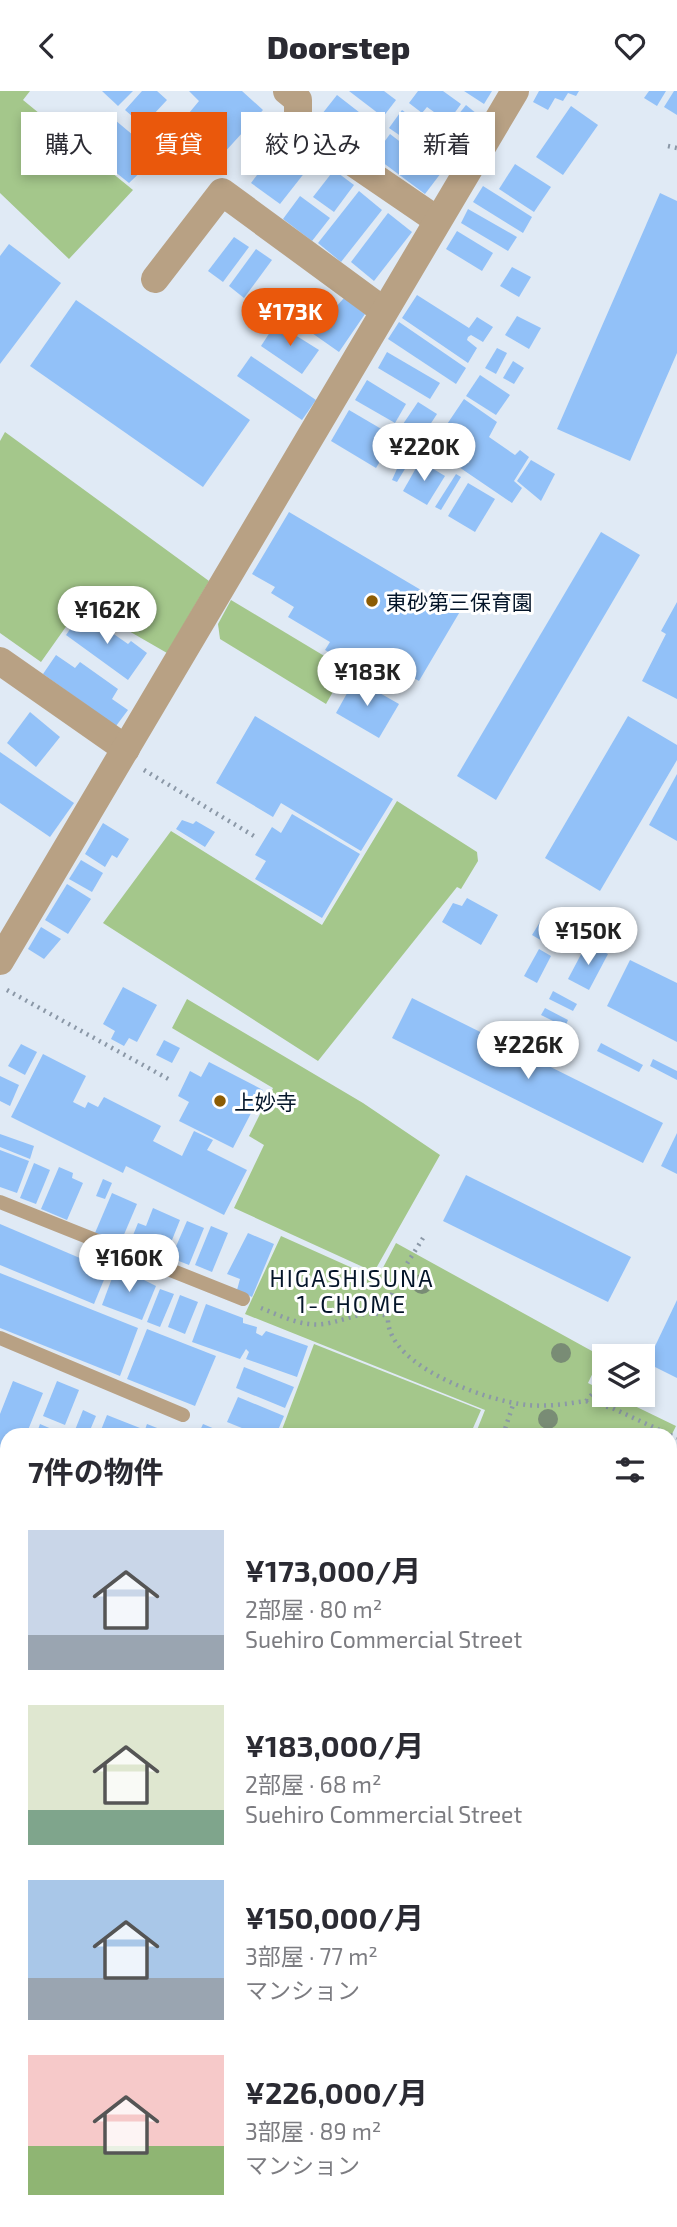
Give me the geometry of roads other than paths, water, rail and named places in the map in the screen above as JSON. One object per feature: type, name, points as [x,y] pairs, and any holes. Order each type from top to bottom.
[{"type":"street","points":[[0,961],[437,220],[516,91]]},
{"type":"street","points":[[296,94],[298,125],[437,220]]},
{"type":"street","points":[[155,279],[222,192],[384,311]]},
{"type":"street","points":[[0,661],[123,753]]},
{"type":"lane","points":[[0,1202],[243,1299]]},
{"type":"lane","points":[[0,1338],[183,1415]]},
{"type":"place","name":"東砂第三保育園","points":[[372,601]]},
{"type":"place","name":"上妙寺","points":[[220,1101]]},
{"type":"district","name":"HIGASHISUNA 1-CHOME","points":[[352,1291]]}]
